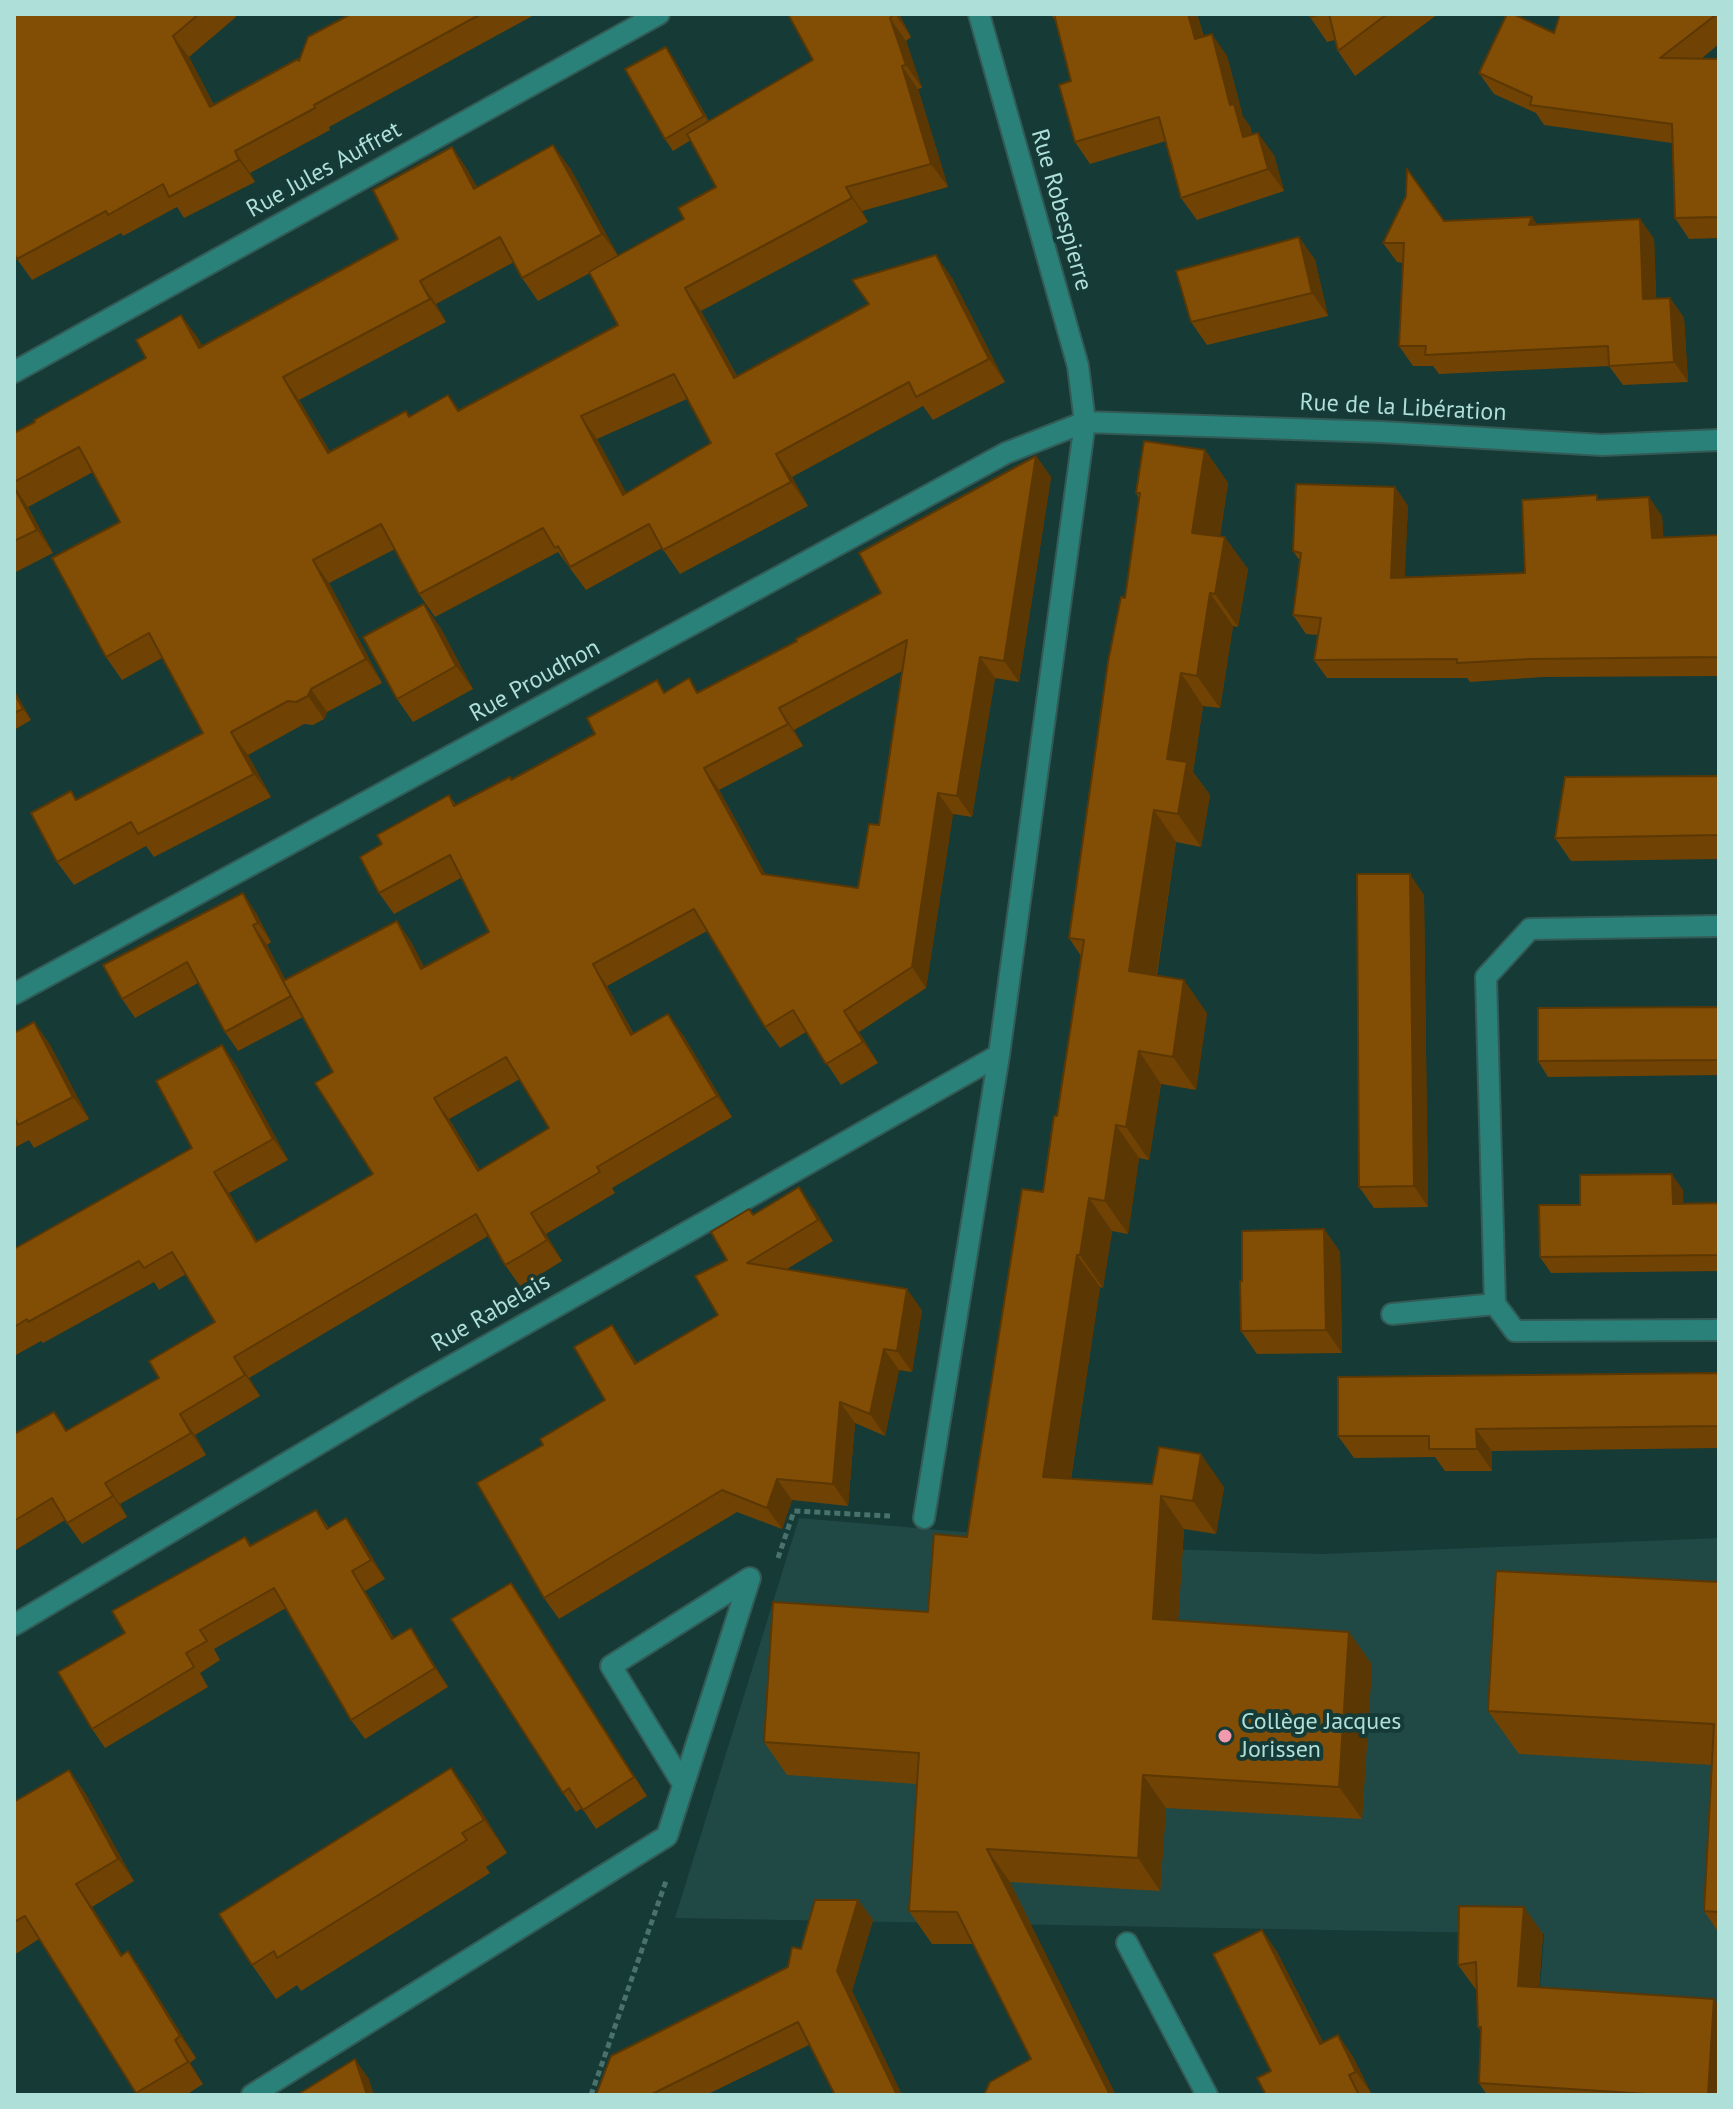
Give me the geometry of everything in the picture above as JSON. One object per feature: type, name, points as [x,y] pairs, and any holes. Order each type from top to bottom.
[{"type":"street","name":"Rue Jules Auffret","points":[[14,372],[659,14]]},
{"type":"street","name":"Rue Robespierre","points":[[924,1518],[999,1055],[1085,422],[1078,366],[979,14]]},
{"type":"street","name":"Rue de la Libération","points":[[1085,422],[1382,432],[1602,445],[1719,440]]},
{"type":"street","name":"Rue Proudhon","points":[[14,994],[1006,453],[1085,422]]},
{"type":"street","points":[[1719,926],[1530,929],[1486,977],[1495,1304],[1515,1331],[1719,1330]]},
{"type":"street","name":"Rue Rabelais","points":[[14,1625],[416,1386],[999,1055]]},
{"type":"street","points":[[1392,1314],[1495,1304]]},
{"type":"street","points":[[252,2095],[667,1836],[750,1578],[611,1666],[683,1784]]},
{"type":"street","points":[[1127,1943],[1207,2095]]},
{"type":"shaded area","name":"Collège Jacques Jorissen","points":[[799,1518],[1165,1549],[1322,1554],[1719,1538],[1719,2095],[1532,2095],[1544,1934],[675,1918]]},
{"type":"building","points":[[14,14],[199,14],[173,36],[210,107],[299,61],[308,37],[351,14],[481,14],[235,151],[239,160],[169,197],[163,184],[108,215],[106,211],[17,259],[14,253]]},
{"type":"building","points":[[788,14],[894,14],[890,18],[906,65],[902,66],[931,164],[846,187],[852,198],[685,288],[734,378],[869,304],[852,280],[936,255],[989,359],[916,397],[909,382],[776,454],[791,482],[663,550],[649,524],[570,567],[543,528],[419,594],[381,524],[313,560],[366,659],[311,689],[308,696],[296,702],[288,701],[231,732],[254,774],[138,834],[131,822],[57,862],[31,813],[71,791],[76,800],[203,733],[149,633],[106,657],[52,558],[120,522],[79,447],[14,482],[14,433],[146,358],[136,340],[181,315],[199,348],[398,239],[373,190],[452,147],[474,189],[553,145],[602,234],[522,278],[500,237],[420,281],[430,299],[283,377],[328,453],[406,411],[409,417],[448,395],[458,411],[618,325],[589,272],[684,219],[678,208],[716,187],[687,134],[813,60]],"holes":[[[674,374],[711,443],[623,495],[581,416]]]},
{"type":"building","points":[[1054,14],[1188,14],[1195,39],[1212,34],[1230,105],[1234,104],[1243,137],[1258,133],[1268,169],[1181,198],[1159,117],[1075,142],[1059,85],[1071,81]]},
{"type":"building","points":[[1329,14],[1387,14],[1338,51]]},
{"type":"building","points":[[1507,14],[1554,33],[1560,14],[1717,14],[1660,58],[1719,59],[1719,217],[1675,218],[1672,124],[1530,105],[1532,97],[1479,73]]},
{"type":"building","points":[[666,47],[704,116],[665,139],[625,69]]},
{"type":"building","points":[[1407,169],[1444,221],[1532,217],[1529,225],[1640,219],[1643,299],[1670,298],[1674,362],[1609,366],[1608,346],[1425,355],[1426,346],[1399,346],[1404,243],[1383,243],[1406,196]]},
{"type":"building","points":[[1299,237],[1312,293],[1191,322],[1176,271]]},
{"type":"building","points":[[1144,441],[1205,450],[1192,533],[1225,537],[1215,594],[1210,593],[1197,676],[1181,673],[1167,759],[1187,762],[1178,814],[1154,810],[1129,971],[1184,980],[1173,1057],[1139,1051],[1126,1127],[1116,1125],[1105,1201],[1089,1198],[1080,1255],[1077,1255],[1043,1477],[1152,1484],[1159,1447],[1201,1454],[1193,1501],[1161,1496],[1153,1619],[1349,1632],[1339,1787],[1143,1775],[1138,1858],[987,1849],[1110,2095],[984,2095],[990,2082],[1031,2059],[957,1912],[909,1911],[919,1753],[764,1742],[773,1602],[928,1612],[934,1534],[967,1537],[1022,1189],[1043,1192],[1054,1116],[1057,1116],[1084,940],[1069,938],[1108,662],[1121,597],[1125,598]]},
{"type":"building","points":[[1036,456],[1004,661],[980,657],[957,796],[938,793],[912,967],[844,1011],[863,1042],[826,1064],[793,1010],[765,1027],[694,909],[593,964],[631,1035],[668,1014],[717,1096],[597,1167],[600,1172],[531,1213],[547,1240],[526,1253],[505,1265],[476,1214],[234,1357],[245,1375],[180,1414],[191,1433],[105,1483],[113,1496],[67,1523],[52,1498],[14,1521],[14,1434],[54,1412],[66,1431],[159,1378],[149,1361],[215,1322],[172,1252],[144,1268],[139,1261],[14,1327],[14,1249],[192,1148],[156,1081],[222,1045],[273,1139],[214,1172],[256,1242],[373,1174],[315,1083],[333,1072],[283,981],[397,921],[421,969],[489,932],[450,855],[379,893],[360,857],[382,844],[377,835],[449,795],[454,806],[510,777],[511,780],[595,734],[587,718],[657,680],[664,693],[689,678],[697,693],[881,593],[859,553]],"holes":[[[907,640],[879,825],[869,824],[858,888],[762,874],[704,768],[788,724],[779,708]],[[506,1057],[549,1128],[478,1171],[434,1098]]]},
{"type":"building","points":[[1296,484],[1395,487],[1391,578],[1525,573],[1522,500],[1597,495],[1597,500],[1649,497],[1652,538],[1719,535],[1719,657],[1457,663],[1457,659],[1314,660],[1321,618],[1293,615],[1301,553],[1293,551]]},
{"type":"building","points":[[14,487],[37,530],[14,541]]},
{"type":"building","points":[[424,604],[456,666],[397,699],[363,637]]},
{"type":"building","points":[[14,693],[23,709],[14,713]]},
{"type":"building","points":[[1719,776],[1719,835],[1555,838],[1565,777]]},
{"type":"building","points":[[1357,874],[1410,874],[1414,1186],[1359,1187]]},
{"type":"building","points":[[243,893],[258,923],[253,925],[291,996],[225,1032],[187,962],[122,999],[103,965]]},
{"type":"building","points":[[1719,1007],[1719,1060],[1538,1061],[1538,1008]]},
{"type":"building","points":[[34,1022],[73,1097],[18,1125],[14,1117],[14,1033]]},
{"type":"building","points":[[1672,1174],[1673,1204],[1719,1203],[1719,1255],[1540,1257],[1539,1205],[1580,1205],[1580,1175]]},
{"type":"building","points":[[799,1187],[818,1220],[747,1263],[907,1289],[897,1351],[884,1349],[870,1414],[840,1402],[833,1484],[777,1479],[767,1508],[722,1490],[544,1598],[477,1483],[543,1445],[540,1439],[605,1400],[574,1347],[612,1325],[635,1364],[718,1315],[695,1276],[727,1260],[711,1232],[749,1209],[753,1215]]},
{"type":"building","points":[[1324,1229],[1326,1330],[1241,1331],[1242,1231]]},
{"type":"building","points":[[1719,1373],[1719,1426],[1476,1429],[1477,1449],[1429,1449],[1429,1436],[1338,1436],[1338,1377]]},
{"type":"building","points":[[316,1510],[327,1529],[346,1518],[371,1560],[352,1571],[392,1639],[411,1628],[435,1668],[351,1720],[274,1588],[200,1630],[207,1641],[186,1653],[194,1667],[92,1729],[58,1672],[125,1633],[112,1611],[245,1537],[250,1546]]},
{"type":"building","points":[[1496,1571],[1719,1582],[1719,1912],[1704,1911],[1714,1724],[1488,1711]]},
{"type":"building","points":[[511,1583],[634,1777],[583,1810],[569,1788],[563,1793],[451,1619]]},
{"type":"building","points":[[451,1768],[484,1820],[462,1833],[467,1840],[277,1958],[274,1951],[252,1965],[219,1914]]},
{"type":"building","points":[[69,1770],[118,1859],[76,1884],[121,1956],[128,1951],[180,2036],[175,2040],[188,2062],[136,2093],[25,1916],[14,1922],[14,1802]]},
{"type":"building","points":[[815,1900],[858,1900],[837,1971],[897,2095],[835,2095],[798,2022],[650,2095],[596,2095],[611,2056],[788,1967],[792,1947],[801,1949]]},
{"type":"building","points":[[1459,1906],[1524,1907],[1518,1986],[1714,1999],[1708,2095],[1662,2095],[1479,2083],[1481,2027],[1478,2027],[1476,1962],[1458,1965]]},
{"type":"building","points":[[1262,1930],[1320,2044],[1338,2035],[1356,2072],[1349,2075],[1359,2095],[1266,2095],[1257,2078],[1271,2071],[1213,1954]]},
{"type":"building","points":[[355,2059],[367,2095],[297,2095]]},
{"type":"place","name":"Collège Jacques Jorissen","points":[[1225,1736]]}]
